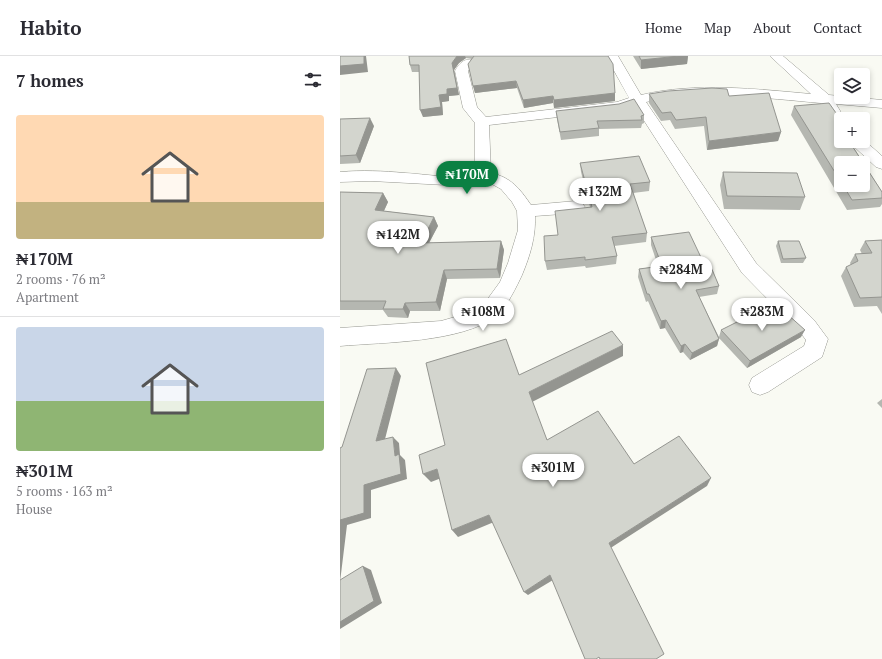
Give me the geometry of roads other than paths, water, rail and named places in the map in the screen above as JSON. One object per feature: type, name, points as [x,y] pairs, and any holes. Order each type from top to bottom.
[{"type":"street","points":[[612,56],[637,99],[749,268],[807,326],[817,339],[814,351],[760,385]]},
{"type":"street","points":[[776,56],[826,100],[834,113]]},
{"type":"street","points":[[468,63],[461,71],[470,108],[482,122],[483,176]]},
{"type":"street","points":[[482,122],[619,106],[637,99],[699,92],[788,95],[826,100],[882,104]]},
{"type":"street","points":[[864,148],[882,164]]},
{"type":"street","points":[[340,177],[360,175],[440,181],[468,181],[483,176],[498,180],[511,188],[526,211],[527,230],[518,262],[508,285],[491,310],[467,322],[441,329],[340,337]]},
{"type":"street","points":[[526,211],[576,207]]}]
